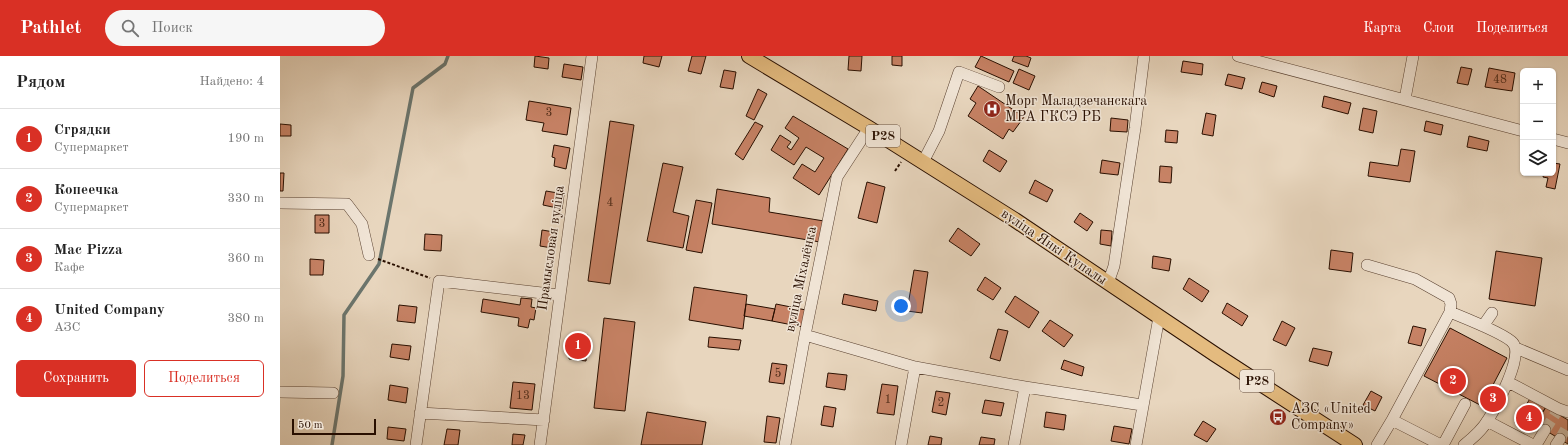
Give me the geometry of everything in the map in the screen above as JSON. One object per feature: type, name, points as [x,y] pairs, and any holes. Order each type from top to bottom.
[{"type":"main road","name":"вуліца Янкі Купалы","points":[[749,56],[869,128],[1015,220],[1159,317],[1355,445]]},
{"type":"street","name":"Прамысловая вуліца","points":[[540,445],[592,56]]},
{"type":"street","points":[[1108,283],[1114,266],[1132,151],[1144,56]]},
{"type":"street","points":[[1238,56],[1520,130]]},
{"type":"street","points":[[1405,99],[1413,56]]},
{"type":"street","points":[[923,162],[938,132],[959,72],[999,87]]},
{"type":"street","name":"вуліца Міхалёнка","points":[[785,445],[805,335],[837,177],[869,128]]},
{"type":"street","points":[[1556,140],[1568,143]]},
{"type":"street","points":[[280,202],[347,204],[362,224],[369,255]]},
{"type":"street","points":[[1367,265],[1415,279],[1449,298],[1451,304],[1450,312],[1377,445]]},
{"type":"street","points":[[416,445],[439,281],[559,295]]},
{"type":"street","points":[[1450,312],[1483,326],[1513,342],[1516,348],[1508,382],[1487,421],[1464,445]]},
{"type":"street","points":[[1483,326],[1492,313]]},
{"type":"street","points":[[1136,445],[1159,317]]},
{"type":"street","points":[[805,335],[915,367],[1025,387],[1142,405]]},
{"type":"street","points":[[1516,348],[1568,370]]},
{"type":"street","points":[[901,445],[915,367]]},
{"type":"street","points":[[1508,382],[1561,411]]},
{"type":"street","points":[[1014,445],[1025,387]]},
{"type":"street","points":[[280,392],[333,393]]},
{"type":"street","points":[[1392,420],[1442,445],[1465,404]]},
{"type":"street","points":[[420,412],[544,420]]},
{"type":"street","points":[[1487,421],[1534,445],[1545,430]]},
{"type":"path","points":[[387,264],[439,281]]},
{"type":"building","points":[[535,56],[549,58],[548,69],[534,67]]},
{"type":"building","points":[[644,56],[662,56],[659,67],[643,63]]},
{"type":"building","points":[[692,56],[706,56],[701,74],[688,71]]},
{"type":"building","points":[[849,56],[862,56],[861,71],[848,70]]},
{"type":"building","points":[[892,56],[902,56],[902,66],[892,65]]},
{"type":"building","points":[[981,56],[1014,71],[1009,82],[975,67]]},
{"type":"building","points":[[1014,56],[1026,56],[1031,58],[1028,67],[1012,61]]},
{"type":"building","points":[[1183,61],[1203,64],[1202,75],[1181,72]]},
{"type":"building","points":[[564,64],[583,67],[581,80],[562,77]]},
{"type":"building","points":[[1461,67],[1472,69],[1468,85],[1457,83]]},
{"type":"building","points":[[1489,68],[1515,73],[1512,91],[1485,87]]},
{"type":"building","points":[[1019,69],[1035,76],[1029,90],[1013,83]]},
{"type":"building","points":[[724,70],[736,72],[733,89],[720,87]]},
{"type":"building","points":[[1228,74],[1245,78],[1242,89],[1225,85]]},
{"type":"building","points":[[1262,82],[1277,86],[1274,97],[1259,92]]},
{"type":"building","name":"Морг Маладзечанскага МРА ГКСЭ РБ","points":[[978,86],[1024,117],[1013,132],[1009,129],[1003,139],[968,116],[976,103],[970,99]]},
{"type":"building","points":[[758,89],[767,94],[754,120],[746,116]]},
{"type":"building","points":[[1324,96],[1351,103],[1348,114],[1322,107]]},
{"type":"building","points":[[529,101],[571,108],[567,135],[542,131],[544,123],[526,120]]},
{"type":"building","points":[[1363,108],[1377,111],[1373,133],[1359,130]]},
{"type":"building","points":[[1206,113],[1216,115],[1213,136],[1202,134]]},
{"type":"building","points":[[793,116],[848,149],[819,195],[793,178],[802,164],[815,172],[824,158],[806,147],[794,165],[771,150],[780,135],[791,142],[787,147],[791,150],[799,138],[785,128]]},
{"type":"building","points":[[1111,118],[1128,120],[1127,132],[1110,131]]},
{"type":"building","points":[[610,121],[634,125],[610,284],[588,281]]},
{"type":"building","points":[[1426,121],[1443,125],[1441,135],[1424,131]]},
{"type":"building","points":[[755,122],[763,126],[743,160],[735,154]]},
{"type":"building","points":[[280,124],[291,125],[291,136],[280,136]]},
{"type":"building","points":[[1166,130],[1178,131],[1177,143],[1165,142]]},
{"type":"building","points":[[1469,136],[1489,141],[1487,151],[1467,147]]},
{"type":"building","points":[[554,145],[570,148],[566,169],[554,166],[555,158],[552,157]]},
{"type":"building","points":[[1401,149],[1415,151],[1410,182],[1368,176],[1370,162],[1398,166]]},
{"type":"building","points":[[989,150],[1007,161],[1000,172],[983,161]]},
{"type":"building","points":[[1102,160],[1120,163],[1118,175],[1100,173]]},
{"type":"building","points":[[663,163],[683,167],[673,212],[689,216],[683,248],[647,241]]},
{"type":"building","points":[[1556,163],[1560,164],[1555,189],[1546,187],[1548,178],[1543,177],[1556,176]]},
{"type":"building","points":[[1160,166],[1172,167],[1171,183],[1159,182]]},
{"type":"building","points":[[280,173],[284,173],[283,191],[280,191]]},
{"type":"building","points":[[1035,180],[1053,190],[1047,202],[1029,193]]},
{"type":"building","points":[[867,182],[885,187],[877,223],[858,218]]},
{"type":"building","points":[[717,189],[770,198],[769,212],[824,221],[820,242],[712,224]]},
{"type":"building","points":[[546,191],[564,194],[562,209],[543,205]]},
{"type":"building","points":[[696,200],[712,203],[702,253],[686,250]]},
{"type":"building","points":[[1080,213],[1093,222],[1087,231],[1074,222]]},
{"type":"building","points":[[315,215],[329,215],[329,233],[315,233]]},
{"type":"building","points":[[958,228],[980,244],[971,256],[949,241]]},
{"type":"building","points":[[542,230],[554,232],[552,248],[540,246]]},
{"type":"building","points":[[1101,230],[1112,231],[1111,246],[1100,244]]},
{"type":"building","points":[[425,234],[442,235],[441,251],[424,250]]},
{"type":"building","points":[[1331,250],[1353,253],[1351,272],[1329,269]]},
{"type":"building","points":[[1496,251],[1542,258],[1535,306],[1489,299]]},
{"type":"building","points":[[1153,256],[1171,259],[1169,271],[1152,268]]},
{"type":"building","points":[[310,259],[324,260],[323,275],[310,275]]},
{"type":"building","points":[[914,270],[928,272],[922,313],[907,311]]},
{"type":"building","points":[[985,277],[1001,288],[993,300],[977,290]]},
{"type":"building","points":[[1189,278],[1209,291],[1202,302],[1183,289]]},
{"type":"building","points":[[694,287],[747,295],[743,329],[689,320]]},
{"type":"building","points":[[844,294],[878,301],[876,311],[842,304]]},
{"type":"building","points":[[1015,296],[1039,312],[1029,328],[1005,312]]},
{"type":"building","points":[[521,298],[532,299],[531,307],[536,308],[534,320],[530,319],[528,328],[518,326],[519,318],[481,312],[483,299],[520,305]]},
{"type":"building","points":[[1227,303],[1248,316],[1242,326],[1222,313]]},
{"type":"building","points":[[746,304],[775,309],[772,321],[744,316]]},
{"type":"building","points":[[776,304],[806,310],[803,327],[772,321]]},
{"type":"building","points":[[399,305],[417,307],[415,323],[397,321]]},
{"type":"building","points":[[604,318],[635,322],[625,411],[594,408]]},
{"type":"building","points":[[1050,320],[1073,335],[1064,347],[1042,331]]},
{"type":"building","points":[[1282,321],[1295,328],[1286,346],[1273,340]]},
{"type":"building","points":[[1413,326],[1426,329],[1421,346],[1408,343]]},
{"type":"building","points":[[1450,328],[1507,358],[1482,406],[1424,376]]},
{"type":"building","points":[[998,329],[1008,331],[1000,361],[990,358]]},
{"type":"building","points":[[572,334],[588,335],[586,361],[569,359]]},
{"type":"building","points":[[709,337],[741,340],[739,350],[708,347]]},
{"type":"building","points":[[392,344],[411,346],[409,360],[390,357]]},
{"type":"building","points":[[1313,348],[1332,352],[1328,366],[1309,361]]},
{"type":"building","points":[[1064,360],[1084,367],[1082,376],[1061,369]]},
{"type":"building","points":[[772,363],[787,365],[784,384],[769,382]]},
{"type":"building","points":[[828,373],[847,375],[845,390],[826,387]]},
{"type":"building","points":[[513,382],[535,384],[532,410],[510,408]]},
{"type":"building","points":[[882,384],[898,386],[894,415],[877,413]]},
{"type":"building","points":[[390,385],[408,388],[406,403],[388,400]]},
{"type":"building","points":[[936,391],[950,393],[946,415],[932,412]]},
{"type":"building","points":[[1371,391],[1382,397],[1375,411],[1363,405]]},
{"type":"building","points":[[1531,397],[1546,407],[1530,432],[1515,423]]},
{"type":"building","points":[[985,400],[1004,403],[1001,416],[982,413]]},
{"type":"building","points":[[824,406],[836,408],[833,427],[821,425]]},
{"type":"building","points":[[1546,407],[1568,420],[1568,444],[1535,424]]},
{"type":"building","points":[[647,412],[706,422],[702,445],[641,445]]},
{"type":"building","points":[[1046,412],[1066,415],[1064,430],[1044,427]]},
{"type":"building","points":[[767,416],[780,418],[776,443],[764,442]]},
{"type":"building","points":[[1203,421],[1216,429],[1207,442],[1194,435]]},
{"type":"building","points":[[1114,426],[1132,429],[1129,444],[1111,441]]},
{"type":"building","points":[[388,427],[406,429],[404,441],[387,439]]},
{"type":"building","points":[[447,429],[460,430],[458,445],[444,445]]},
{"type":"building","points":[[513,434],[525,435],[523,445],[512,445]]},
{"type":"building","points":[[930,436],[942,438],[941,445],[928,445]]},
{"type":"building","points":[[981,437],[995,439],[994,445],[979,445]]},
{"type":"waterway","points":[[332,445],[343,376],[344,315],[379,264],[413,88],[445,64],[448,56]]},
{"type":"tunnel","points":[[1545,430],[1556,413]]},
{"type":"tunnel","points":[[1560,439],[1568,425]]},
{"type":"place","name":"Морг Маладзечанскага МРА ГКСЭ РБ","points":[[992,109]]},
{"type":"place","name":"Сгрядки","points":[[578,346]]},
{"type":"place","name":"Копеечка","points":[[1453,381]]},
{"type":"place","name":"Mac Pizza","points":[[1493,399]]},
{"type":"place","name":"АЗС «United Company»","points":[[1278,417]]},
{"type":"place","name":"United Company","points":[[1529,418]]}]
